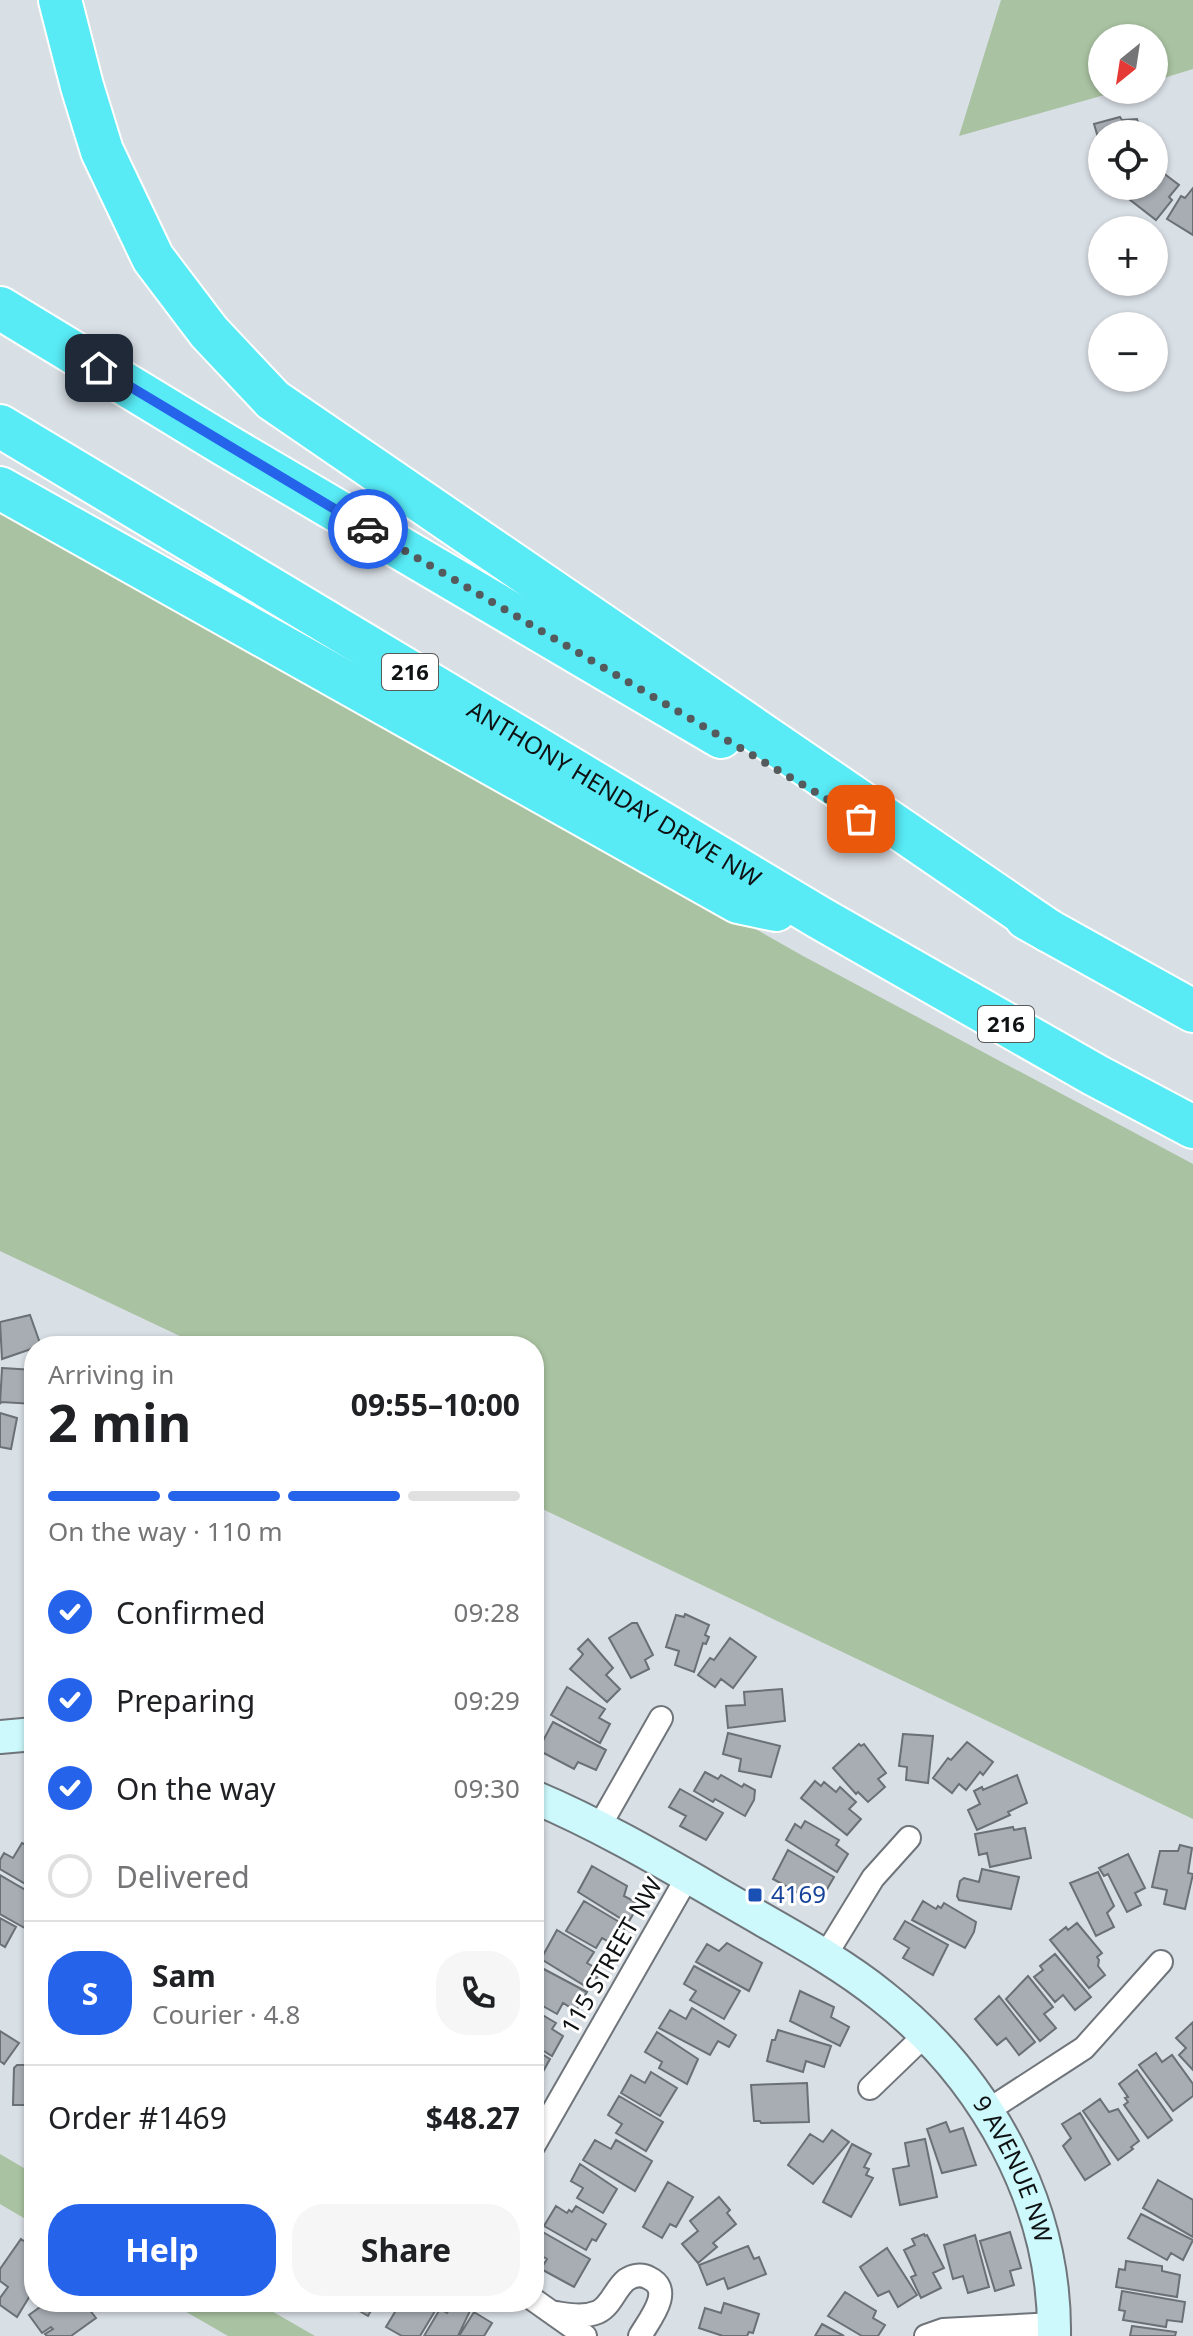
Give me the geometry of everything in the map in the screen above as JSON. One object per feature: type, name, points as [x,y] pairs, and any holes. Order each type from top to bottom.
[{"type":"highway","points":[[60,0],[102,151],[153,258],[209,332],[273,400],[1049,931]]},
{"type":"highway","points":[[0,308],[222,443],[1049,931],[1193,1011]]},
{"type":"highway","name":"ANTHONY HENDAY DRIVE NW","points":[[0,426],[820,918],[1095,1075],[1193,1127]]},
{"type":"highway","points":[[0,488],[738,902],[820,918]]},
{"type":"street","points":[[599,1827],[661,1718]]},
{"type":"street","points":[[0,1737],[24,1735]]},
{"type":"street","name":"9 AVENUE NW","points":[[544,1802],[599,1827],[825,1956],[883,1996],[925,2035],[964,2078],[1009,2148],[1037,2216],[1051,2283],[1054,2330]]},
{"type":"street","points":[[825,1956],[873,1878],[909,1838]]},
{"type":"street","name":"115 STREET NW","points":[[544,2128],[688,1876]]},
{"type":"street","points":[[987,2111],[1084,2048],[1161,1962]]},
{"type":"street","points":[[870,2088],[925,2035]]},
{"type":"street","points":[[555,2313],[577,2317],[596,2313],[606,2307],[620,2285],[630,2277],[640,2275],[658,2284],[661,2293],[659,2304],[640,2336]]},
{"type":"street","points":[[544,2306],[585,2336]]},
{"type":"street","points":[[926,2336],[943,2330],[1054,2330]]},
{"type":"green space","points":[[1001,0],[1193,0],[1193,69],[1168,77],[1168,24],[1088,24],[1088,100],[959,136]]},
{"type":"green space","points":[[0,503],[803,956],[1193,1164],[1193,1819],[544,1510],[544,1336],[180,1336],[0,1251]]},
{"type":"green space","points":[[0,2154],[24,2168],[24,2218],[0,2204]]},
{"type":"green space","points":[[186,2312],[273,2312],[315,2336],[228,2336]]},
{"type":"building","points":[[1168,177],[1179,185],[1159,216],[1151,216],[1130,200],[1168,200]]},
{"type":"building","points":[[1193,188],[1193,235],[1168,220],[1181,196],[1185,198]]},
{"type":"building","points":[[30,1315],[37,1336],[24,1336],[24,1351],[2,1359],[0,1322]]},
{"type":"building","points":[[2,1368],[24,1369],[24,1403],[0,1404]]},
{"type":"building","points":[[0,1413],[17,1418],[11,1449],[0,1447]]},
{"type":"building","points":[[685,1614],[709,1625],[705,1635],[709,1637],[706,1644],[703,1643],[694,1672],[675,1665],[679,1651],[666,1647],[676,1615],[684,1617]]},
{"type":"building","points":[[637,1623],[653,1655],[645,1660],[649,1669],[631,1678],[609,1638]]},
{"type":"building","points":[[730,1638],[756,1657],[733,1688],[721,1679],[715,1687],[698,1675]]},
{"type":"building","points":[[588,1639],[613,1668],[606,1675],[620,1689],[607,1702],[570,1669],[583,1654],[578,1649]]},
{"type":"building","points":[[567,1687],[605,1709],[599,1718],[610,1724],[600,1743],[551,1715]]},
{"type":"building","points":[[782,1689],[785,1721],[728,1728],[726,1706],[745,1705],[744,1692]]},
{"type":"building","points":[[553,1722],[606,1750],[596,1770],[578,1762],[574,1769],[544,1753],[544,1739]]},
{"type":"building","points":[[728,1733],[780,1746],[771,1777],[739,1771],[741,1759],[723,1754]]},
{"type":"building","points":[[903,1734],[933,1736],[928,1783],[906,1780],[907,1767],[899,1766]]},
{"type":"building","points":[[967,1742],[993,1762],[983,1775],[980,1772],[966,1790],[959,1784],[952,1793],[933,1778],[948,1758],[951,1760]]},
{"type":"building","points":[[859,1744],[864,1744],[886,1773],[878,1779],[885,1787],[868,1802],[858,1792],[856,1794],[833,1768]]},
{"type":"building","points":[[705,1772],[718,1779],[721,1775],[742,1787],[744,1784],[755,1790],[754,1800],[745,1816],[694,1791]]},
{"type":"building","points":[[1017,1775],[1027,1803],[1008,1812],[1010,1815],[977,1830],[968,1810],[980,1804],[974,1791]]},
{"type":"building","points":[[815,1781],[821,1786],[824,1782],[836,1792],[840,1787],[856,1802],[849,1809],[861,1819],[847,1835],[801,1798]]},
{"type":"building","points":[[680,1789],[723,1813],[706,1840],[680,1826],[686,1816],[669,1807]]},
{"type":"building","points":[[805,1821],[839,1840],[836,1845],[848,1854],[837,1872],[786,1840],[795,1824],[801,1828]]},
{"type":"building","points":[[1013,1827],[1014,1830],[1025,1828],[1031,1858],[990,1867],[987,1853],[979,1855],[975,1834]]},
{"type":"building","points":[[24,1844],[24,1883],[0,1869],[4,1853],[13,1858]]},
{"type":"building","points":[[1180,1845],[1192,1848],[1188,1873],[1193,1874],[1185,1909],[1164,1904],[1167,1890],[1152,1887],[1160,1851],[1178,1851]]},
{"type":"building","points":[[788,1850],[834,1877],[823,1896],[807,1886],[802,1895],[773,1879]]},
{"type":"building","points":[[1128,1854],[1145,1888],[1135,1893],[1141,1905],[1127,1912],[1108,1874],[1104,1876],[1099,1868]]},
{"type":"building","points":[[592,1866],[627,1886],[624,1896],[639,1904],[628,1923],[578,1892]]},
{"type":"building","points":[[982,1869],[1019,1877],[1011,1909],[959,1900],[960,1881],[964,1878],[979,1882]]},
{"type":"building","points":[[1098,1872],[1114,1906],[1107,1913],[1114,1927],[1096,1936],[1070,1883]]},
{"type":"building","points":[[0,1875],[24,1889],[24,1928],[0,1914]]},
{"type":"building","points":[[584,1901],[626,1926],[615,1945],[602,1938],[596,1948],[566,1931]]},
{"type":"building","points":[[923,1901],[936,1909],[944,1903],[976,1922],[965,1948],[912,1920]]},
{"type":"building","points":[[0,1918],[16,1927],[5,1947],[0,1944]]},
{"type":"building","points":[[905,1921],[948,1945],[933,1975],[903,1958],[909,1948],[894,1939]]},
{"type":"building","points":[[1077,1923],[1102,1953],[1097,1957],[1098,1966],[1105,1975],[1089,1988],[1050,1940],[1066,1927],[1068,1930]]},
{"type":"building","points":[[557,1930],[594,1952],[587,1963],[601,1971],[590,1989],[544,1961],[544,1954]]},
{"type":"building","points":[[727,1943],[762,1963],[749,1991],[696,1962],[707,1944],[719,1951]]},
{"type":"building","points":[[1055,1954],[1091,1997],[1075,2010],[1063,1995],[1055,2002],[1034,1977],[1043,1970],[1040,1966]]},
{"type":"building","points":[[694,1966],[740,1991],[724,2019],[690,2000],[696,1991],[684,1984]]},
{"type":"building","points":[[544,1969],[587,1992],[576,2011],[563,2003],[557,2014],[544,2007]]},
{"type":"building","points":[[1028,1976],[1053,2007],[1044,2014],[1056,2028],[1040,2041],[1006,1999]]},
{"type":"building","points":[[800,1991],[834,2007],[831,2017],[849,2027],[840,2046],[790,2021]]},
{"type":"building","points":[[999,1996],[1035,2042],[1019,2055],[1006,2038],[997,2045],[975,2019]]},
{"type":"building","points":[[692,2008],[736,2035],[729,2047],[718,2041],[710,2055],[659,2028],[670,2010],[686,2019]]},
{"type":"building","points":[[544,2016],[556,2023],[552,2029],[563,2036],[552,2056],[544,2051]]},
{"type":"building","points":[[1193,2022],[1193,2070],[1179,2055],[1186,2048],[1176,2038]]},
{"type":"building","points":[[778,2030],[831,2046],[824,2067],[806,2061],[803,2072],[767,2061]]},
{"type":"building","points":[[0,2031],[19,2043],[4,2064],[0,2061]]},
{"type":"building","points":[[657,2032],[698,2059],[687,2084],[659,2068],[662,2062],[645,2052]]},
{"type":"building","points":[[1156,2053],[1162,2062],[1172,2055],[1193,2084],[1193,2096],[1173,2111],[1139,2065]]},
{"type":"building","points":[[544,2055],[550,2059],[544,2070]]},
{"type":"building","points":[[24,2065],[24,2105],[13,2105],[14,2068]]},
{"type":"building","points":[[1137,2070],[1172,2120],[1148,2138],[1124,2105],[1128,2097],[1119,2084]]},
{"type":"building","points":[[651,2072],[677,2088],[660,2116],[621,2093],[631,2075],[645,2083]]},
{"type":"building","points":[[807,2083],[809,2122],[754,2121],[751,2085]]},
{"type":"building","points":[[619,2096],[663,2122],[646,2151],[616,2133],[622,2124],[608,2115]]},
{"type":"building","points":[[1100,2099],[1109,2112],[1118,2109],[1139,2141],[1118,2160],[1083,2111]]},
{"type":"building","points":[[1080,2113],[1110,2164],[1085,2180],[1063,2146],[1071,2138],[1062,2124]]},
{"type":"building","points":[[946,2122],[950,2132],[963,2128],[976,2165],[942,2173],[927,2129]]},
{"type":"building","points":[[832,2130],[849,2142],[813,2184],[788,2165],[810,2134],[823,2142]]},
{"type":"building","points":[[925,2139],[937,2197],[900,2205],[893,2169],[909,2166],[905,2143]]},
{"type":"building","points":[[595,2140],[611,2149],[616,2140],[652,2161],[635,2191],[583,2160]]},
{"type":"building","points":[[852,2144],[871,2154],[864,2167],[869,2169],[866,2175],[873,2178],[851,2217],[823,2202]]},
{"type":"building","points":[[580,2164],[617,2189],[603,2213],[577,2198],[583,2188],[571,2181]]},
{"type":"building","points":[[1158,2180],[1193,2200],[1193,2237],[1143,2208]]},
{"type":"building","points":[[668,2182],[693,2197],[676,2227],[670,2224],[662,2238],[643,2227]]},
{"type":"building","points":[[719,2197],[736,2224],[713,2243],[717,2247],[698,2263],[682,2244],[698,2231],[690,2221]]},
{"type":"building","points":[[556,2206],[567,2213],[576,2206],[606,2224],[596,2241],[592,2239],[586,2250],[544,2226]]},
{"type":"building","points":[[1141,2214],[1193,2240],[1183,2260],[1171,2253],[1167,2260],[1128,2238]]},
{"type":"building","points":[[1010,2232],[1021,2268],[1010,2271],[1014,2285],[995,2291],[980,2241]]},
{"type":"building","points":[[544,2233],[590,2259],[574,2287],[544,2271],[547,2259],[544,2257]]},
{"type":"building","points":[[924,2234],[944,2268],[933,2273],[941,2288],[921,2298],[911,2277],[916,2275],[904,2250],[915,2245],[912,2239]]},
{"type":"building","points":[[975,2235],[989,2287],[968,2293],[963,2276],[953,2279],[944,2245]]},
{"type":"building","points":[[21,2239],[24,2241],[24,2305],[17,2317],[0,2305],[0,2298],[8,2287],[0,2281],[0,2269]]},
{"type":"building","points":[[748,2246],[754,2259],[759,2257],[766,2274],[728,2289],[724,2278],[707,2285],[699,2265]]},
{"type":"building","points":[[887,2248],[917,2295],[898,2307],[889,2291],[878,2296],[860,2267]]},
{"type":"building","points":[[1126,2261],[1162,2266],[1162,2271],[1180,2275],[1177,2297],[1116,2287],[1119,2269],[1125,2270]]},
{"type":"building","points":[[1122,2291],[1185,2302],[1182,2322],[1167,2320],[1166,2327],[1123,2320],[1125,2311],[1119,2310]]},
{"type":"building","points":[[845,2292],[876,2311],[873,2318],[885,2325],[878,2336],[862,2336],[828,2316]]},
{"type":"building","points":[[724,2303],[759,2314],[753,2333],[723,2336],[699,2328],[705,2308],[721,2313]]},
{"type":"building","points":[[33,2312],[91,2312],[96,2318],[71,2336],[47,2336],[45,2334],[53,2329],[51,2327],[42,2333],[29,2315]]},
{"type":"building","points":[[395,2312],[434,2312],[420,2336],[402,2336],[386,2327]]},
{"type":"building","points":[[438,2312],[470,2312],[458,2336],[424,2336]]},
{"type":"building","points":[[474,2312],[492,2323],[484,2336],[459,2336]]},
{"type":"building","points":[[822,2324],[844,2336],[815,2336]]},
{"type":"building","points":[[1132,2326],[1176,2332],[1175,2336],[1130,2336]]},
{"type":"way so far","points":[[368,529],[861,819]]},
{"type":"place","name":"4169","points":[[755,1895]]},
{"type":"route","points":[[99,368],[368,529]]}]
